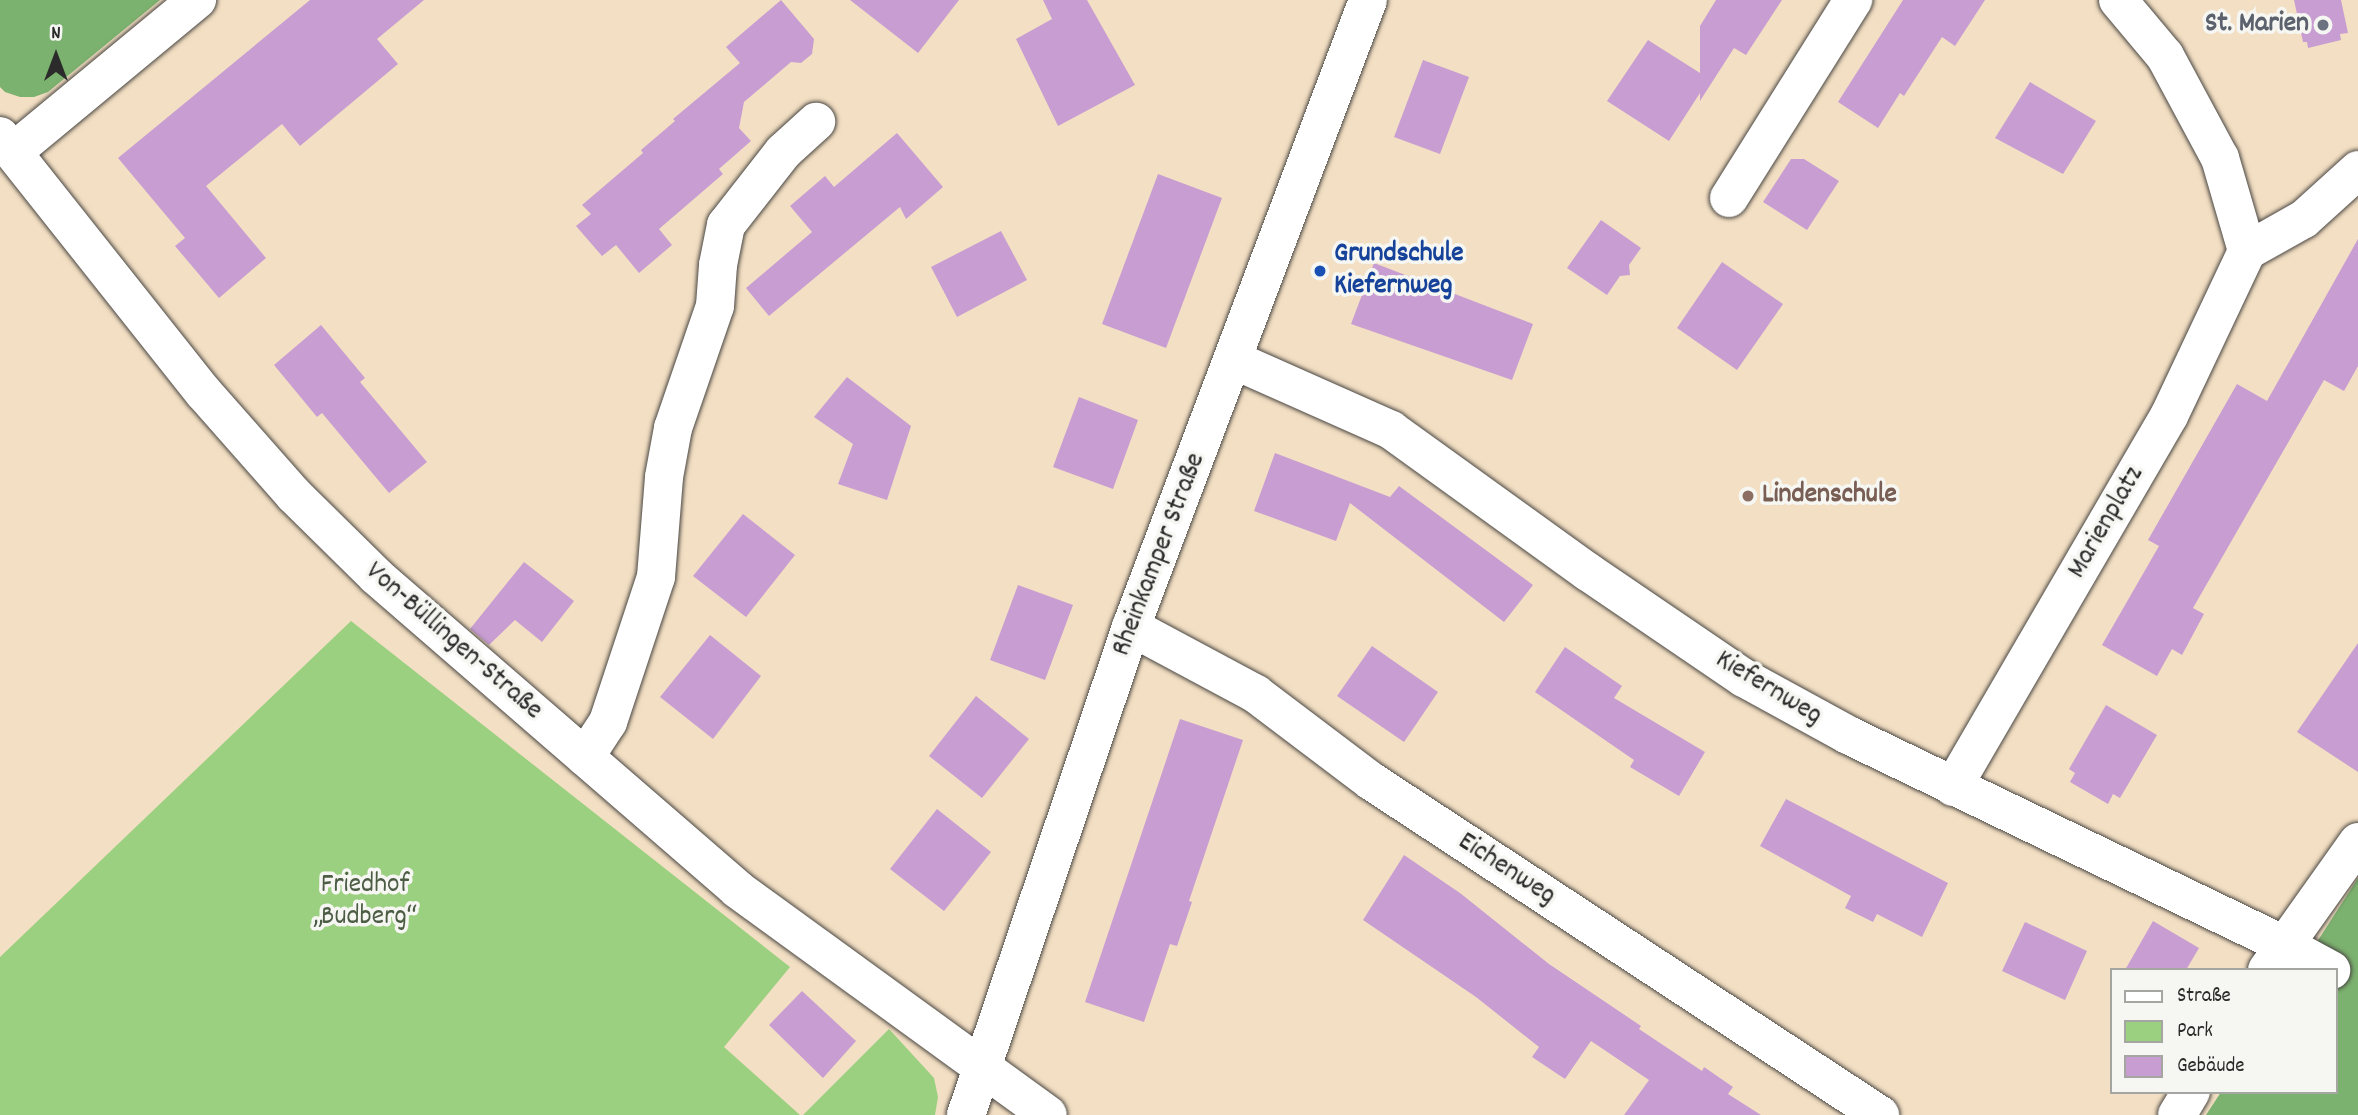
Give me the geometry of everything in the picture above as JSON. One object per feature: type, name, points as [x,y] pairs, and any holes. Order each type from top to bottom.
[{"type":"street","points":[[7,144],[197,0]]},
{"type":"street","name":"Rheinkamper Straße","points":[[966,1115],[1056,842],[1131,627],[1368,0]]},
{"type":"street","points":[[1729,198],[1853,0]]},
{"type":"street","points":[[2118,0],[2165,56],[2220,158],[2248,251],[2304,219],[2358,170]]},
{"type":"street","points":[[585,757],[608,722],[656,577],[664,477],[673,428],[715,306],[726,225],[783,152],[816,122]]},
{"type":"street","name":"Von-Büllingen-Straße","points":[[7,144],[204,393],[294,495],[376,576],[601,768],[737,889],[1048,1115]]},
{"type":"street","name":"Marienplatz","points":[[1952,788],[2169,416],[2248,251]]},
{"type":"street","name":"Kiefernweg","points":[[1234,360],[1391,430],[1588,572],[1744,678],[1847,736],[2275,957],[2321,968]]},
{"type":"street","name":"Eichenweg","points":[[1131,627],[1256,694],[1371,781],[1880,1115]]},
{"type":"street","points":[[2275,957],[2358,842]]},
{"type":"street","name":"Kiefernweg","points":[[2337,973],[2358,983]]},
{"type":"street","points":[[2177,1115],[2190,1094]]},
{"type":"green space","points":[[0,0],[160,0],[48,92],[34,97],[20,97],[5,92],[0,87]]},
{"type":"green space","name":"Friedhof „Budberg“","points":[[351,621],[790,967],[724,1047],[800,1115],[0,1115],[0,957]]},
{"type":"green space","points":[[2358,878],[2358,1115],[2206,1115],[2220,1094],[2337,1094],[2337,968],[2300,968]]},
{"type":"green space","points":[[889,1029],[934,1078],[938,1097],[935,1115],[803,1115]]},
{"type":"building","points":[[310,0],[424,0],[377,39],[398,64],[300,146],[282,124],[206,186],[266,258],[219,298],[175,246],[185,238],[118,158]]},
{"type":"building","points":[[781,0],[814,39],[812,54],[801,63],[791,62],[744,102],[739,128],[751,141],[719,169],[723,174],[659,229],[672,245],[639,273],[616,245],[602,256],[576,226],[591,214],[582,205],[643,153],[641,150],[675,121],[673,119],[740,63],[726,47]]},
{"type":"building","points":[[850,0],[959,0],[918,53]]},
{"type":"building","points":[[1043,0],[1087,0],[1135,85],[1058,126],[1016,39],[1052,19]]},
{"type":"building","points":[[1716,0],[1782,0],[1746,55],[1734,48],[1700,101],[1700,93],[1669,141],[1607,101],[1648,40],[1700,73],[1700,26]]},
{"type":"building","points":[[1903,0],[1985,0],[1955,46],[1942,37],[1904,96],[1900,93],[1878,128],[1838,102]]},
{"type":"building","name":"St. Marien","points":[[2294,0],[2341,0],[2348,33],[2340,34],[2341,40],[2308,48],[2307,42],[2303,42]]},
{"type":"building","points":[[1423,60],[1469,77],[1440,154],[1394,137]]},
{"type":"building","points":[[2030,82],[2096,121],[2063,174],[1995,138]]},
{"type":"building","points":[[897,133],[943,187],[906,219],[900,207],[769,316],[746,288],[812,232],[790,206],[825,176],[834,187]]},
{"type":"building","points":[[1791,159],[1804,159],[1839,181],[1807,230],[1763,202]]},
{"type":"building","points":[[1158,174],[1222,198],[1166,348],[1102,324]]},
{"type":"building","points":[[1601,220],[1641,248],[1629,265],[1630,275],[1620,276],[1607,295],[1567,268]]},
{"type":"building","points":[[1001,231],[1027,280],[957,317],[931,267]]},
{"type":"building","points":[[2358,239],[2358,366],[2344,391],[2324,380],[2193,608],[2204,614],[2182,655],[2172,649],[2157,676],[2102,645],[2159,546],[2148,540],[2237,384],[2267,401]]},
{"type":"building","points":[[1722,262],[1783,304],[1737,370],[1677,328]]},
{"type":"building","points":[[1374,263],[1533,324],[1512,380],[1351,324]]},
{"type":"building","points":[[321,325],[365,378],[360,382],[427,462],[389,493],[322,413],[317,417],[274,365]]},
{"type":"building","points":[[847,377],[911,426],[887,500],[838,484],[853,444],[814,417]]},
{"type":"building","points":[[1079,397],[1138,420],[1113,489],[1053,467]]},
{"type":"building","points":[[1275,453],[1390,497],[1399,486],[1533,585],[1504,622],[1350,503],[1336,541],[1254,511]]},
{"type":"building","points":[[743,514],[795,555],[746,617],[693,576]]},
{"type":"building","points":[[524,562],[574,601],[542,642],[515,620],[489,645],[470,629]]},
{"type":"building","points":[[1018,585],[1073,605],[1045,680],[990,660]]},
{"type":"building","points":[[710,635],[761,676],[713,739],[660,697]]},
{"type":"building","points":[[2358,643],[2358,772],[2297,732]]},
{"type":"building","points":[[1372,646],[1438,692],[1404,742],[1337,696]]},
{"type":"building","points":[[1565,647],[1622,686],[1614,698],[1705,752],[1679,796],[1630,767],[1634,760],[1535,692]]},
{"type":"building","points":[[976,696],[1029,739],[982,798],[929,756]]},
{"type":"building","points":[[2106,705],[2157,735],[2120,798],[2113,794],[2108,804],[2070,782],[2075,773],[2069,769]]},
{"type":"building","points":[[1180,719],[1243,740],[1189,901],[1192,902],[1177,946],[1170,944],[1144,1022],[1085,1002]]},
{"type":"building","points":[[1786,799],[1948,883],[1922,937],[1877,914],[1873,922],[1845,908],[1851,896],[1760,846]]},
{"type":"building","points":[[937,809],[991,852],[944,911],[890,869]]},
{"type":"building","points":[[1404,855],[1460,893],[1549,964],[1641,1026],[1639,1029],[1702,1071],[1704,1067],[1733,1087],[1728,1094],[1761,1115],[1624,1115],[1649,1080],[1591,1041],[1565,1079],[1532,1057],[1539,1047],[1476,997],[1363,920]]},
{"type":"building","points":[[2153,921],[2199,948],[2187,968],[2126,968]]},
{"type":"building","points":[[2025,922],[2087,951],[2065,1000],[2002,971]]},
{"type":"building","points":[[802,991],[856,1041],[823,1078],[769,1025]]},
{"type":"place","name":"St. Marien","points":[[2323,25]]},
{"type":"place","name":"Grundschule Kiefernweg","points":[[1320,271]]},
{"type":"place","name":"Lindenschule","points":[[1748,496]]}]
